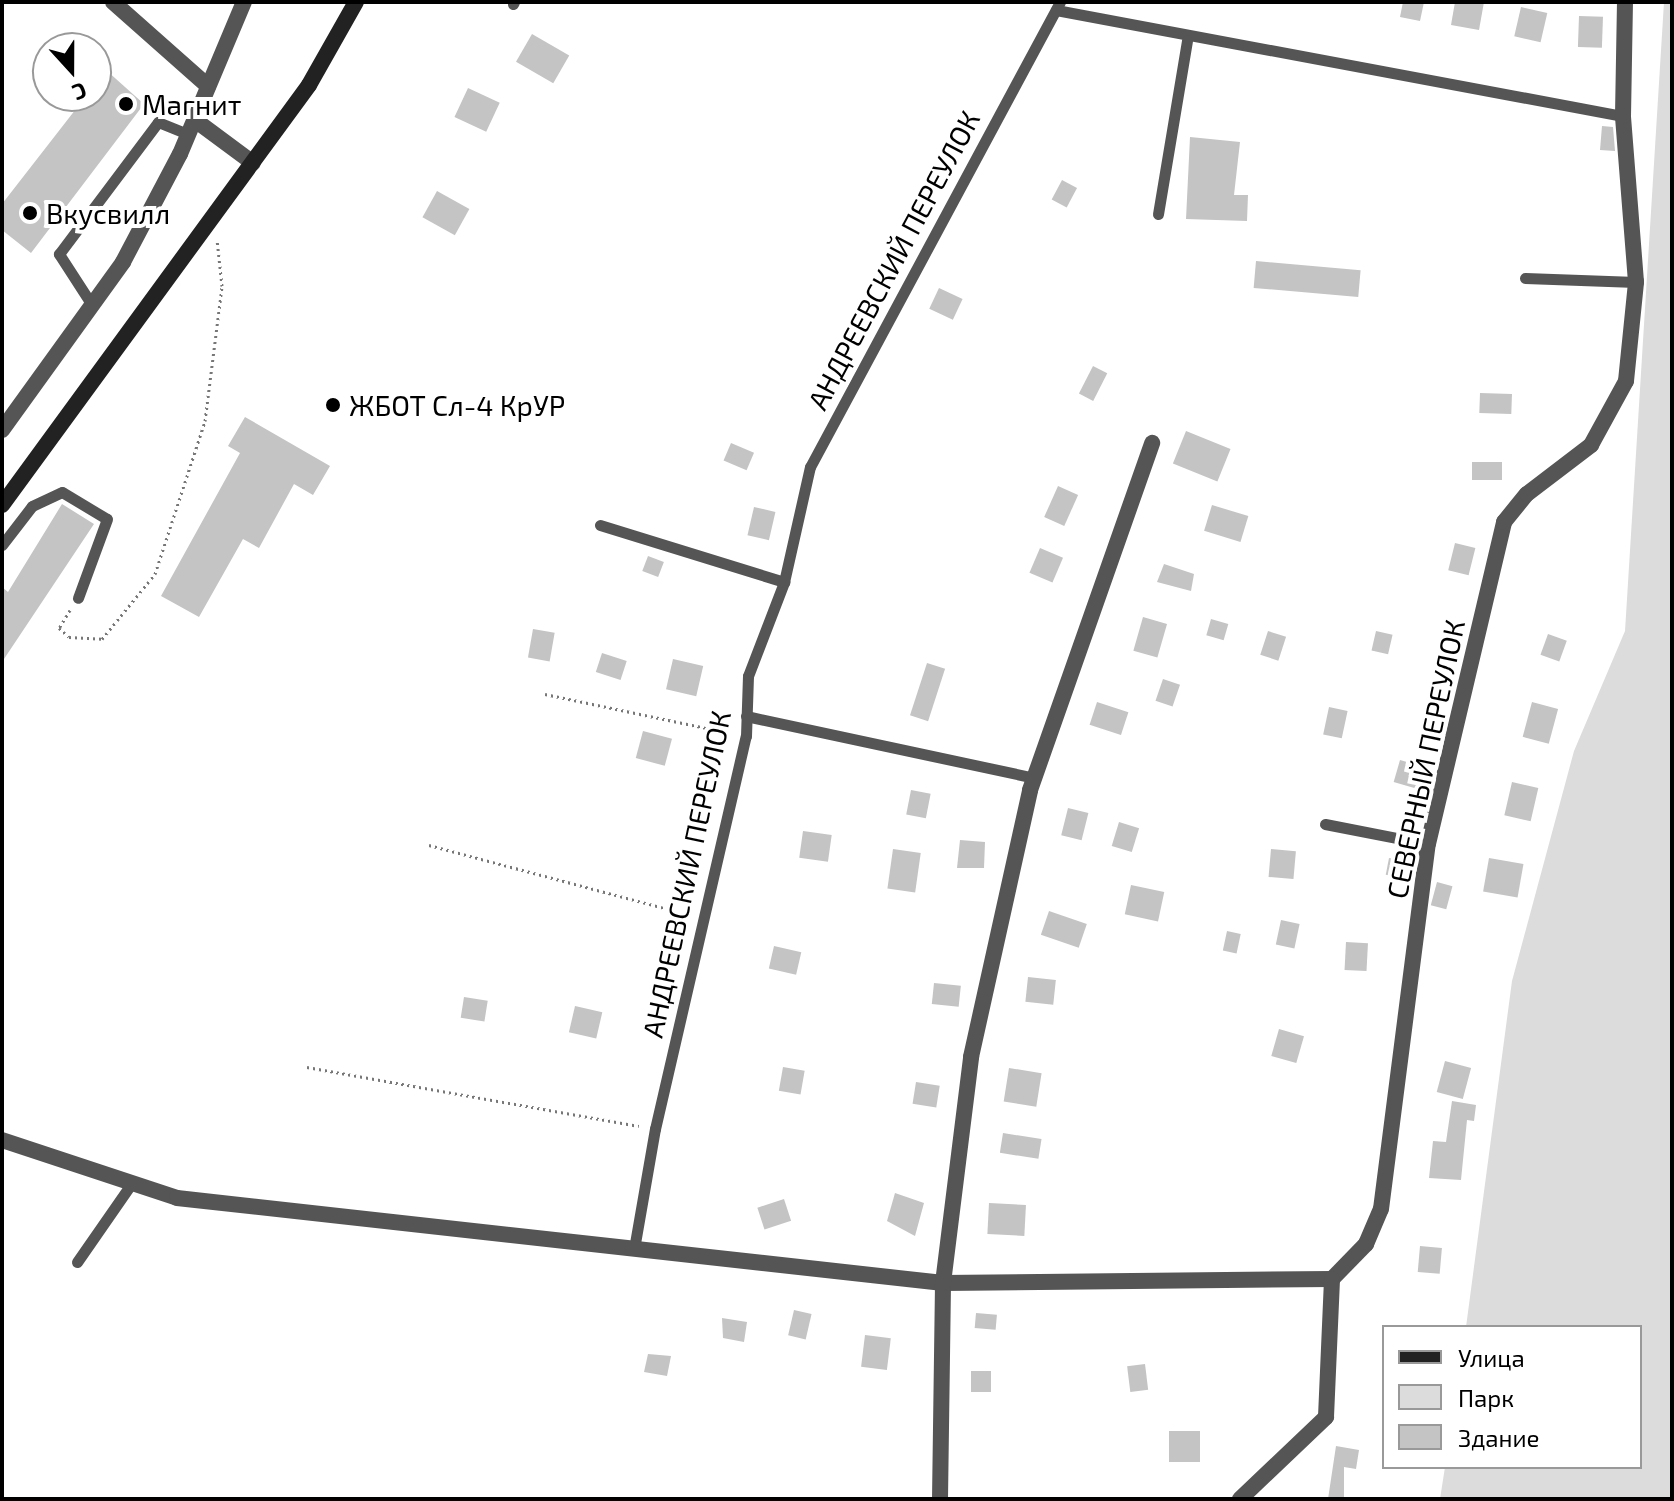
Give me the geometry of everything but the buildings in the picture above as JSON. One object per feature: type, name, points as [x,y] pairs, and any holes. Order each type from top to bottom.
[{"type":"main road","points":[[2,505],[253,163],[356,2]]},
{"type":"street","points":[[113,2],[208,86]]},
{"type":"street","points":[[2,430],[123,262],[191,127],[244,2]]},
{"type":"street","name":"СЕВЕРНЫЙ ПЕРЕУЛОК","points":[[1332,1279],[1366,1244],[1381,1209],[1428,844],[1504,522],[1527,494],[1591,445],[1626,381],[1636,282],[1623,116],[1625,2]]},
{"type":"street","points":[[191,127],[253,163]]},
{"type":"street","points":[[940,1499],[943,1283],[971,1057],[1035,778],[1152,443]]},
{"type":"street","points":[[2,1140],[177,1198],[943,1283],[1332,1279],[1326,1417],[1240,1499]]},
{"type":"lane","points":[[1058,6],[1187,40],[1623,116]]},
{"type":"lane","name":"АНДРЕЕВСКИЙ ПЕРЕУЛОК","points":[[634,1249],[655,1129],[746,736],[748,676],[784,582],[810,467],[1058,6]]},
{"type":"lane","points":[[1158,214],[1187,40]]},
{"type":"lane","points":[[92,305],[59,254],[158,122],[191,127]]},
{"type":"lane","points":[[1525,278],[1636,282]]},
{"type":"lane","points":[[2,545],[32,506],[62,492],[107,519],[78,598]]},
{"type":"lane","points":[[600,525],[784,582]]},
{"type":"lane","points":[[746,716],[1035,778]]},
{"type":"lane","points":[[1325,824],[1428,844]]},
{"type":"lane","points":[[77,1262],[132,1183]]},
{"type":"path","points":[[78,598],[59,628],[69,637],[102,639],[155,574],[205,421],[222,286],[214,216]]},
{"type":"path","points":[[545,694],[746,736]]},
{"type":"path","points":[[429,845],[705,919]]},
{"type":"path","points":[[307,1067],[655,1129]]},
{"type":"green space","points":[[1664,2],[1672,2],[1672,1499],[1440,1499],[1445,1469],[1642,1469],[1642,1325],[1466,1325],[1512,981],[1574,751],[1625,631]]},
{"type":"place","name":"Магнит","points":[[126,104]]},
{"type":"place","name":"Вкусвилл","points":[[30,213]]},
{"type":"place","name":"ЖБОТ Сл-4 КрУР","points":[[333,405]]}]
